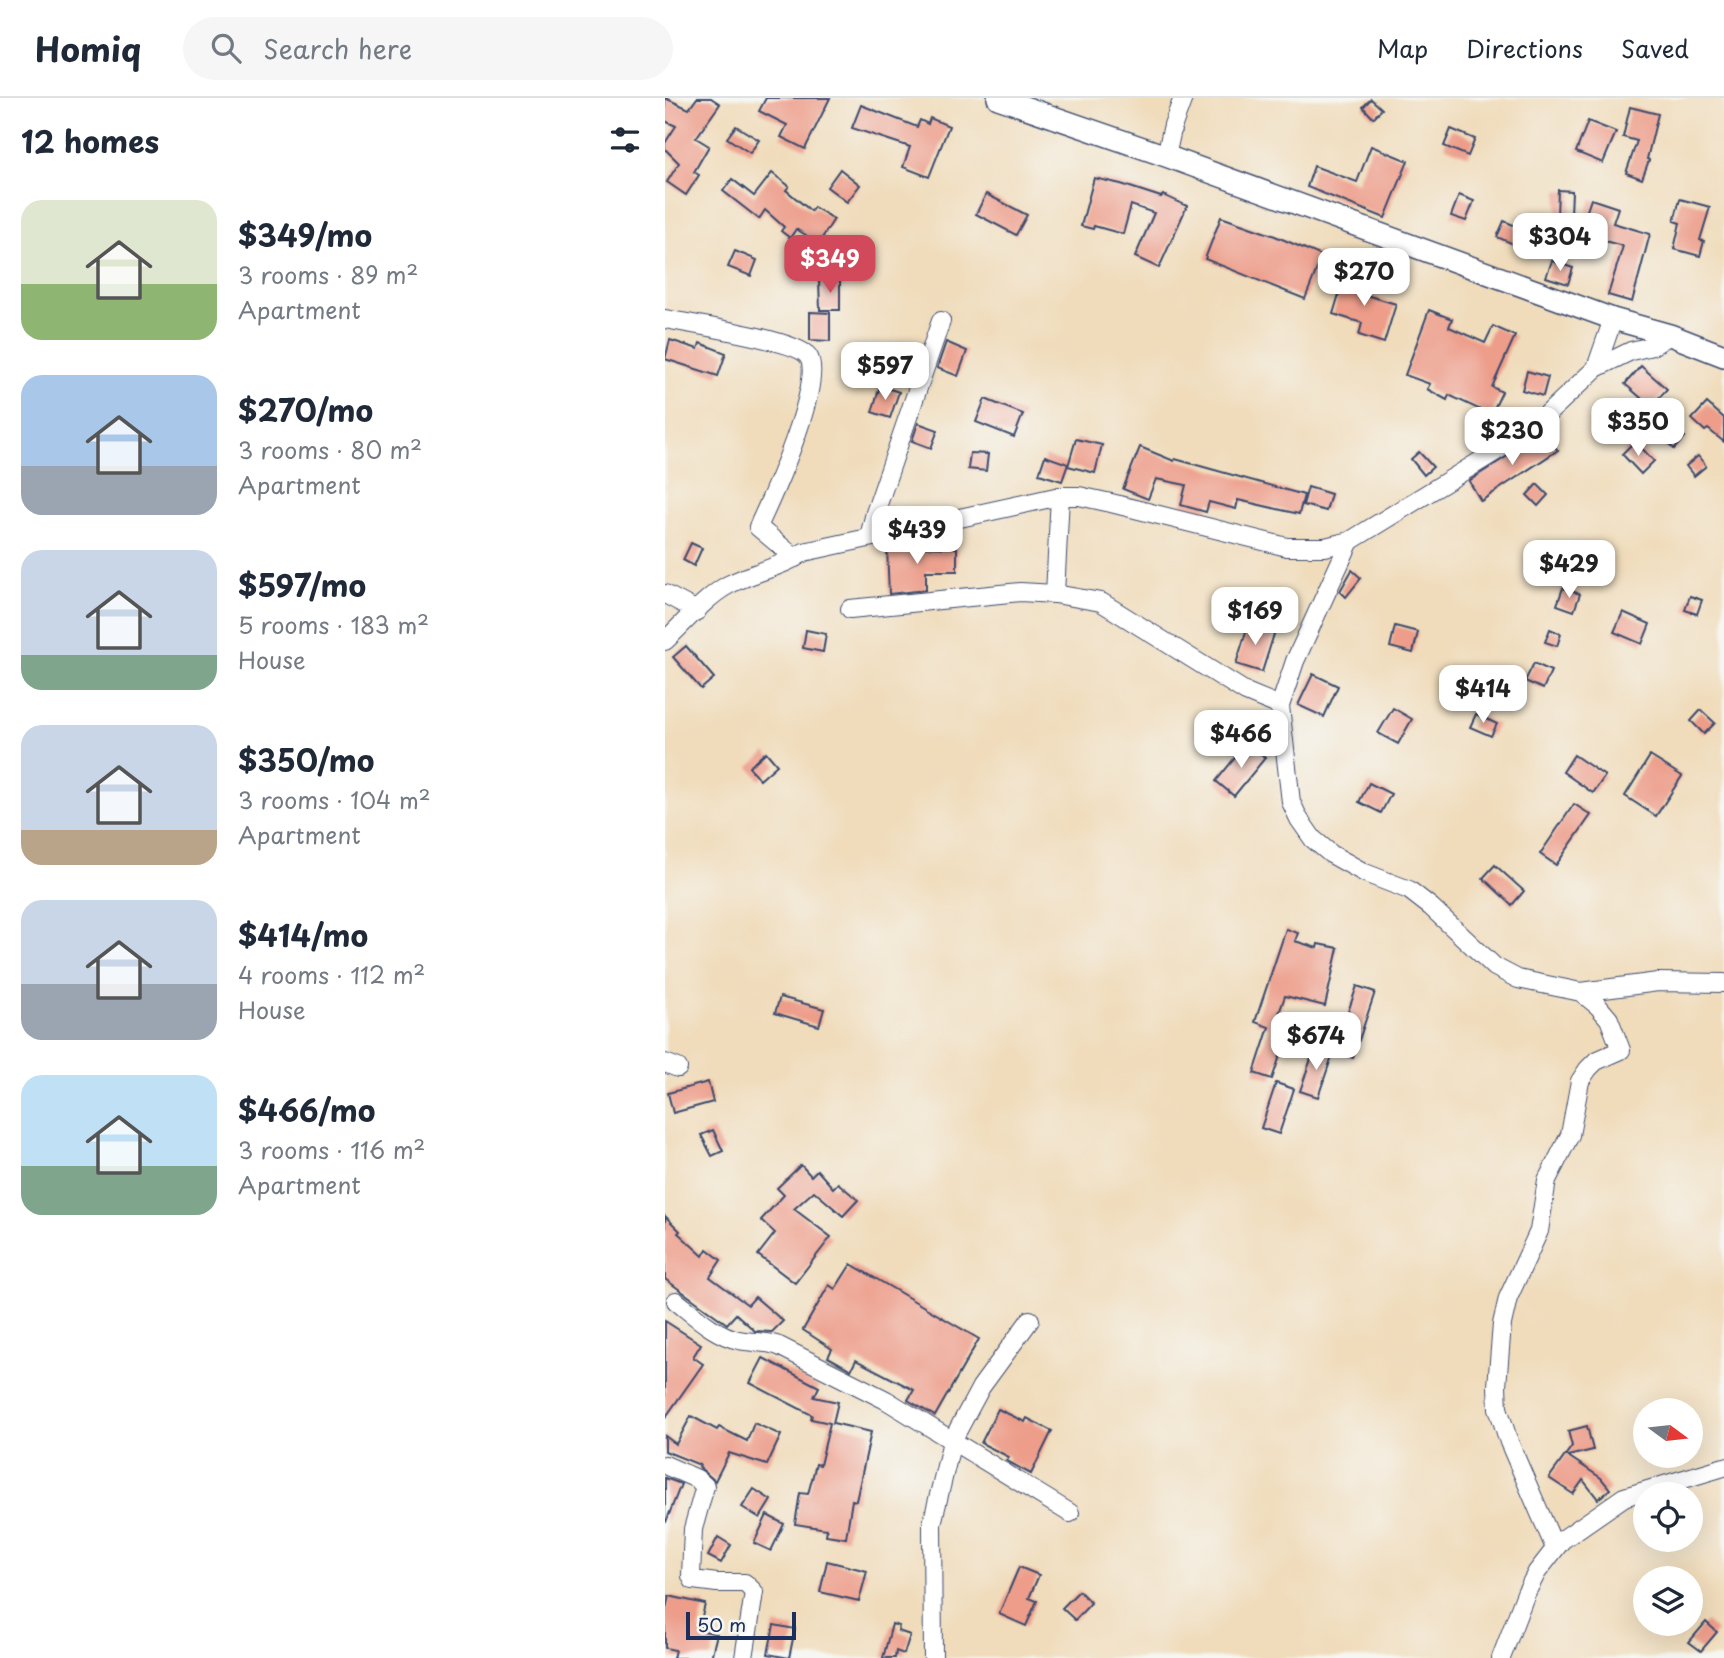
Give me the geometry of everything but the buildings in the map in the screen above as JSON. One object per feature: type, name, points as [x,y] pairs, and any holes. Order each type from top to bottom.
[{"type":"street","points":[[998,98],[1166,156],[1613,319],[1670,335],[1724,356]]},
{"type":"street","points":[[1166,156],[1183,98]]},
{"type":"street","points":[[665,319],[775,342],[800,349],[809,357],[813,368],[812,387],[758,527],[796,558]]},
{"type":"street","points":[[1596,368],[1613,319]]},
{"type":"street","points":[[870,537],[875,513],[941,321]]},
{"type":"street","points":[[665,641],[724,587],[759,570],[796,558],[804,552],[1061,496],[1079,496],[1111,503],[1287,547],[1325,547],[1350,541],[1516,439],[1541,420],[1596,368],[1631,351],[1652,346],[1670,335]]},
{"type":"street","points":[[1055,594],[1061,496]]},
{"type":"street","points":[[1350,541],[1295,661],[1280,706],[1291,802],[1313,839],[1331,854],[1365,873],[1409,890],[1431,907],[1495,968],[1518,979],[1581,992],[1658,982],[1724,983]]},
{"type":"street","points":[[850,609],[1020,592],[1055,594],[1101,602],[1246,692],[1280,706]]},
{"type":"street","points":[[665,594],[697,611]]},
{"type":"street","points":[[1555,1548],[1504,1426],[1496,1398],[1504,1310],[1539,1231],[1547,1181],[1570,1135],[1580,1081],[1596,1062],[1621,1050],[1609,1019],[1581,992]]},
{"type":"street","points":[[676,1301],[714,1329],[732,1338],[779,1346],[872,1392],[1070,1513]]},
{"type":"street","points":[[933,1658],[932,1524],[952,1441],[981,1387],[1030,1320]]},
{"type":"street","points":[[665,1465],[701,1481],[705,1486],[691,1541],[693,1580],[745,1583],[754,1592],[744,1658]]},
{"type":"street","points":[[1501,1658],[1526,1593],[1537,1572],[1555,1548],[1590,1519],[1624,1497],[1724,1467]]}]
